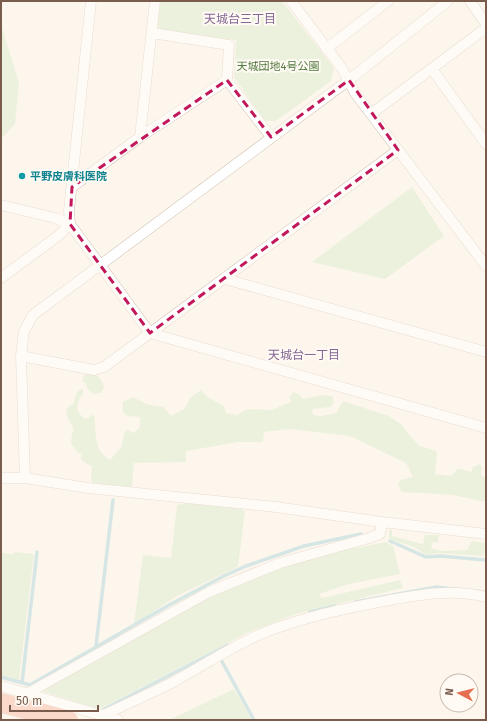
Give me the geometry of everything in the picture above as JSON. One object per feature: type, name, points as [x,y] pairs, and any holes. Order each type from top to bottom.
[{"type":"highway","points":[[1,703],[68,720]]},
{"type":"street","points":[[1,278],[58,236],[70,224],[69,210],[91,1]]},
{"type":"street","points":[[140,137],[155,1]]},
{"type":"street","points":[[291,1],[349,80],[355,93],[486,266]]},
{"type":"street","points":[[25,478],[21,356],[24,331],[33,315],[349,80],[448,1]]},
{"type":"street","points":[[470,1],[484,18]]},
{"type":"street","points":[[326,49],[383,2]]},
{"type":"street","points":[[371,114],[486,28]]},
{"type":"street","points":[[152,33],[228,45],[227,80],[271,138]]},
{"type":"street","points":[[432,69],[486,144]]},
{"type":"street","points":[[72,187],[140,137],[227,80]]},
{"type":"street","points":[[21,356],[94,370],[100,369],[225,279],[398,150]]},
{"type":"street","points":[[1,205],[55,218],[70,224],[150,333],[486,428]]},
{"type":"street","points":[[225,279],[486,352]]},
{"type":"street","points":[[1,478],[25,478],[88,488],[276,507],[382,522],[486,534]]},
{"type":"street","points":[[28,693],[209,592],[280,563],[380,534],[382,522]]},
{"type":"street","points":[[102,716],[176,680],[261,634],[341,610],[427,594],[461,592],[486,597]]},
{"type":"street","points":[[1,686],[118,720]]},
{"type":"highlighted area","points":[[227,80],[271,137],[349,80],[398,150],[150,333],[70,224],[72,187]]},
{"type":"green space","name":"天城団地4号公園","points":[[161,1],[282,1],[334,68],[331,81],[276,121],[265,121],[234,77],[236,40],[160,31],[158,23]]},
{"type":"green space","points":[[1,25],[19,83],[15,124],[1,139]]},
{"type":"green space","points":[[412,187],[444,236],[385,279],[312,262]]},
{"type":"green space","points":[[88,373],[97,375],[102,381],[104,387],[101,393],[93,394],[87,388],[86,383],[82,381],[84,376]]},
{"type":"green space","points":[[83,388],[83,394],[77,408],[78,411],[82,417],[86,419],[94,414],[96,440],[98,446],[104,456],[110,460],[122,446],[124,433],[127,430],[134,433],[140,427],[140,417],[128,416],[123,412],[123,402],[133,397],[149,405],[164,407],[171,416],[184,409],[191,397],[201,390],[209,398],[224,406],[226,413],[237,415],[247,409],[272,410],[292,401],[289,398],[293,392],[299,394],[303,399],[322,395],[332,396],[334,402],[331,407],[312,409],[313,415],[321,416],[336,413],[343,401],[389,416],[401,424],[420,446],[437,451],[435,474],[451,476],[458,468],[471,472],[473,467],[480,464],[482,468],[481,474],[483,477],[486,476],[486,502],[453,495],[402,492],[398,485],[400,480],[413,477],[406,463],[350,436],[289,429],[264,432],[263,442],[238,442],[186,451],[186,462],[134,463],[132,487],[92,483],[92,467],[81,460],[82,453],[78,453],[71,443],[72,433],[74,430],[66,412],[69,406],[73,404],[77,392]]},
{"type":"green space","points":[[186,503],[242,509],[242,511],[245,511],[238,567],[177,596],[134,624],[143,555],[171,558],[177,505]]},
{"type":"green space","points":[[389,530],[392,530],[392,536],[423,544],[425,535],[439,535],[438,543],[433,542],[431,548],[441,551],[467,550],[472,541],[485,543],[484,556],[438,553],[426,555],[414,547],[389,539]]},
{"type":"green space","points":[[386,542],[393,546],[400,574],[349,584],[319,594],[322,598],[400,580],[403,588],[296,614],[247,633],[99,709],[42,691],[200,600],[255,576],[319,555]]},
{"type":"green space","points":[[14,552],[34,554],[19,680],[1,675],[1,560],[2,553],[13,554]]},
{"type":"green space","points":[[234,689],[252,720],[169,720]]},
{"type":"waterway","points":[[96,646],[113,500]]},
{"type":"waterway","points":[[1,677],[30,685],[169,605],[224,576],[246,566],[304,546],[361,534]]},
{"type":"waterway","points":[[390,541],[426,557],[440,556],[486,560]]},
{"type":"waterway","points":[[22,683],[37,552]]},
{"type":"waterway","points":[[355,602],[436,587],[483,592]]},
{"type":"waterway","points":[[310,612],[335,606]]},
{"type":"waterway","points":[[104,709],[228,645]]},
{"type":"waterway","points":[[219,656],[254,720]]},
{"type":"place","name":"平野皮膚科医院","points":[[22,176]]},
{"type":"district","name":"天城台三丁目","points":[[240,19]]},
{"type":"district","name":"天城台一丁目","points":[[304,355]]}]
